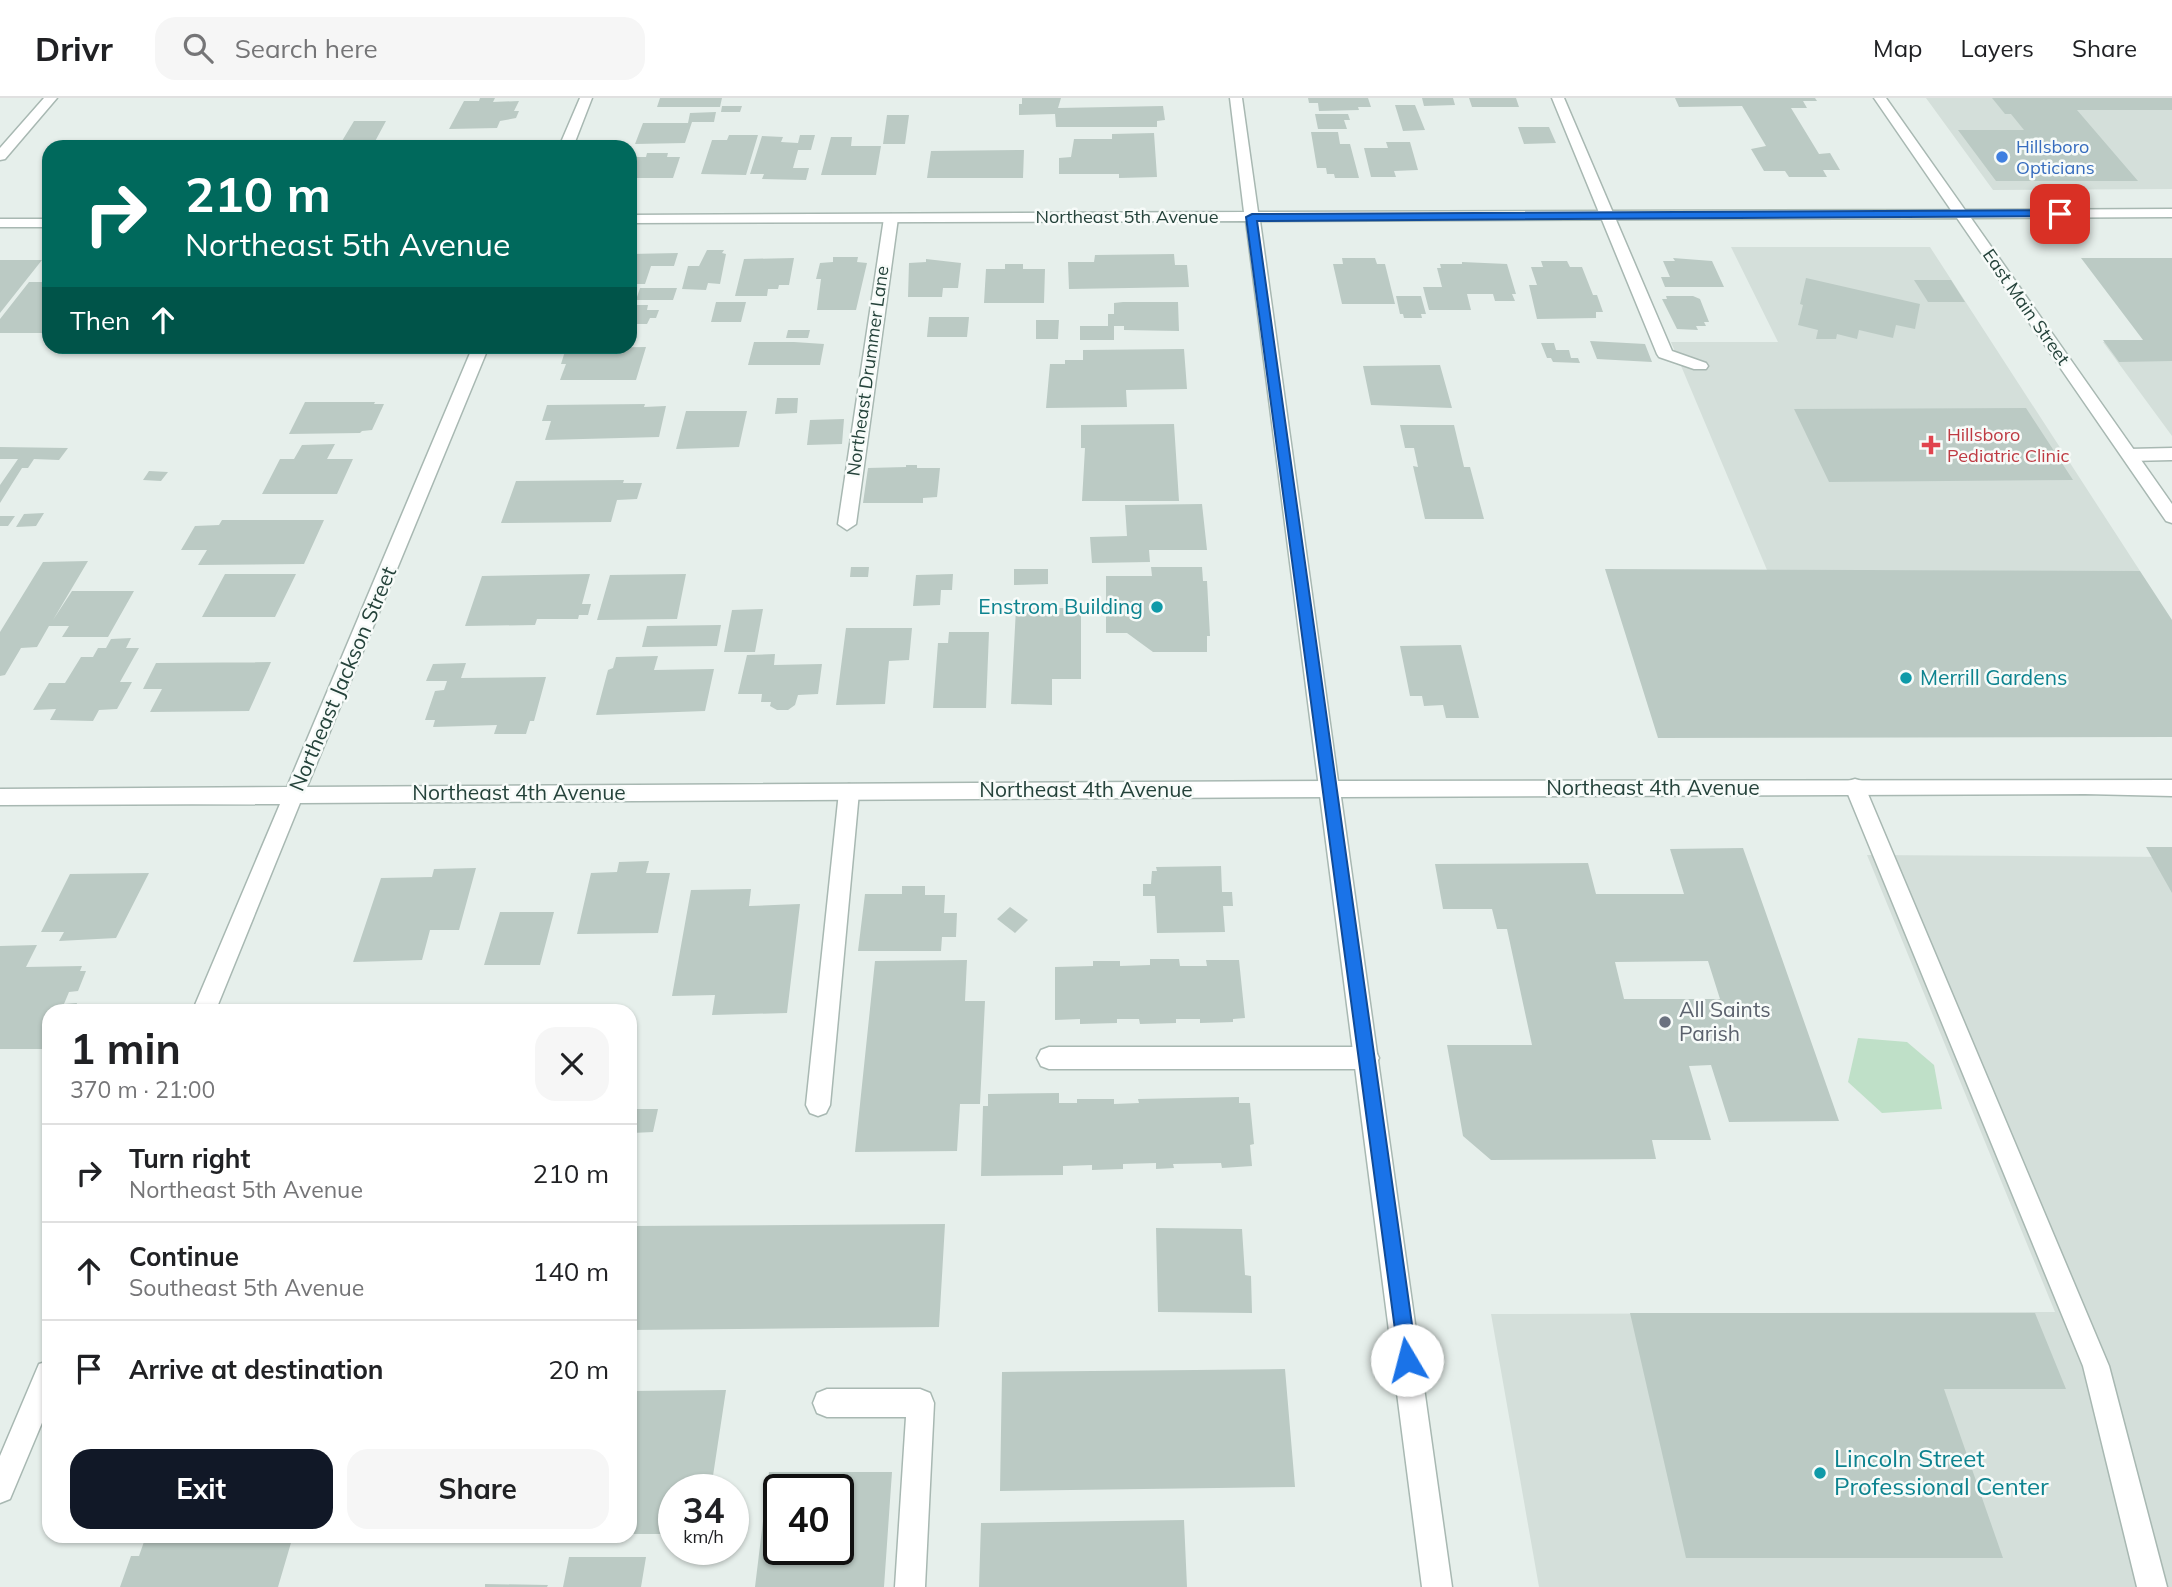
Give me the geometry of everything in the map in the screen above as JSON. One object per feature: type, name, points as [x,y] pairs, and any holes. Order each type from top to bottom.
[{"type":"street","points":[[0,156],[51,98]]},
{"type":"street","points":[[569,140],[586,98]]},
{"type":"street","points":[[1236,98],[1437,1587]]},
{"type":"street","points":[[1558,98],[1665,354],[1700,366]]},
{"type":"street","name":"East Main Street","points":[[1880,98],[2172,517]]},
{"type":"street","name":"Northeast 5th Avenue","points":[[637,219],[2172,213]]},
{"type":"street","name":"Northeast Drummer Lane","points":[[847,524],[891,218]]},
{"type":"street","points":[[0,223],[42,223]]},
{"type":"street","name":"Northeast Jackson Street","points":[[206,1004],[478,354]]},
{"type":"street","points":[[2129,454],[2172,454]]},
{"type":"street","name":"Northeast 4th Avenue","points":[[0,797],[1331,789],[2085,786],[2172,788]]},
{"type":"street","points":[[1855,787],[2096,1366],[2152,1587]]},
{"type":"street","points":[[818,1105],[849,792]]},
{"type":"street","points":[[1049,1058],[1367,1058]]},
{"type":"street","points":[[0,1489],[42,1390]]},
{"type":"street","points":[[827,1403],[920,1403],[909,1587]]},
{"type":"shaded area","points":[[1926,98],[2172,98],[2172,189],[1993,190]]},
{"type":"shaded area","points":[[1731,247],[1930,247],[2140,571],[1767,570],[1671,342],[1778,342]]},
{"type":"shaded area","points":[[2103,342],[2172,342],[2172,436]]},
{"type":"shaded area","points":[[1867,855],[2172,857],[2172,1587],[1539,1587],[1491,1314],[2055,1312]]},
{"type":"green space","points":[[1858,1038],[1907,1042],[1934,1065],[1942,1109],[1882,1113],[1848,1082]]},
{"type":"building","points":[[480,98],[495,98],[493,102],[519,101],[514,111],[519,111],[516,118],[500,121],[497,128],[449,129],[464,101],[479,101]]},
{"type":"building","points":[[660,98],[722,98],[720,107],[657,107]]},
{"type":"building","points":[[1022,98],[1061,98],[1058,108],[1163,106],[1165,120],[1157,121],[1157,127],[1056,127],[1055,114],[1019,115]]},
{"type":"building","points":[[1308,98],[1368,98],[1371,107],[1319,111],[1318,103],[1309,103]]},
{"type":"building","points":[[1422,98],[1453,98],[1455,105],[1424,106]]},
{"type":"building","points":[[1469,98],[1516,98],[1519,107],[1472,107]]},
{"type":"building","points":[[1675,98],[1815,98],[1817,101],[1803,101],[1807,108],[1791,108],[1819,154],[1830,153],[1840,170],[1823,170],[1827,177],[1789,177],[1785,171],[1764,171],[1751,149],[1766,146],[1742,106],[1679,107]]},
{"type":"building","points":[[1992,98],[2172,98],[2172,110],[2077,110],[2138,181],[1996,181],[1958,130],[2024,130],[2011,114],[2005,114]]},
{"type":"building","points":[[1395,105],[1415,105],[1425,130],[1403,131]]},
{"type":"building","points":[[722,106],[742,106],[740,112],[721,112]]},
{"type":"building","points":[[716,112],[714,122],[692,122],[685,143],[637,144],[643,123],[688,123],[690,113]]},
{"type":"building","points":[[1315,114],[1348,114],[1350,120],[1344,120],[1347,129],[1318,129]]},
{"type":"building","points":[[887,115],[909,115],[905,144],[883,144]]},
{"type":"building","points":[[354,121],[386,121],[376,140],[343,140]]},
{"type":"building","points":[[1518,127],[1549,127],[1556,143],[1524,144]]},
{"type":"building","points":[[1311,132],[1338,132],[1340,144],[1350,144],[1359,178],[1335,178],[1334,174],[1327,174],[1326,168],[1317,168]]},
{"type":"building","points":[[1154,133],[1157,177],[1119,178],[1119,174],[1059,174],[1059,158],[1071,157],[1074,139],[1112,139],[1112,134]]},
{"type":"building","points":[[729,135],[758,135],[746,175],[701,174],[712,140],[727,140]]},
{"type":"building","points":[[800,135],[815,135],[811,150],[798,150],[793,168],[809,168],[806,180],[762,179],[764,174],[750,174],[762,136],[783,137],[781,142],[798,143]]},
{"type":"building","points":[[831,137],[852,137],[851,146],[881,146],[876,175],[821,175]]},
{"type":"building","points":[[1386,142],[1410,142],[1418,170],[1394,171],[1396,177],[1371,177],[1364,148],[1388,148]]},
{"type":"building","points":[[1024,150],[1023,178],[927,178],[931,151]]},
{"type":"building","points":[[647,153],[668,153],[667,157],[680,157],[673,178],[637,178],[637,157],[646,157]]},
{"type":"building","points":[[707,250],[724,250],[722,253],[726,254],[720,284],[708,283],[706,290],[682,289],[688,266],[699,266]]},
{"type":"building","points":[[678,253],[674,266],[651,266],[645,284],[637,284],[637,254]]},
{"type":"building","points":[[1174,254],[1175,265],[1187,265],[1189,287],[1069,289],[1068,262],[1094,262],[1095,255]]},
{"type":"building","points":[[833,257],[858,257],[857,262],[867,263],[856,310],[817,310],[821,279],[816,279],[820,263],[833,262]]},
{"type":"building","points":[[794,258],[789,285],[768,289],[767,296],[735,296],[744,259]]},
{"type":"building","points":[[1342,258],[1375,258],[1377,264],[1385,264],[1395,304],[1342,304],[1333,264],[1343,264]]},
{"type":"building","points":[[1673,258],[1712,261],[1724,287],[1665,287],[1661,277],[1670,277],[1663,261],[1675,261]]},
{"type":"building","points":[[2081,258],[2172,258],[2172,361],[2119,362],[2103,340],[2143,340]]},
{"type":"building","points":[[926,259],[961,263],[958,288],[943,288],[942,297],[908,297],[909,263],[926,262]]},
{"type":"building","points":[[0,260],[42,260],[0,313]]},
{"type":"building","points":[[1541,261],[1567,261],[1570,267],[1582,267],[1603,312],[1596,312],[1596,318],[1537,319],[1529,285],[1537,285],[1531,267],[1543,267]]},
{"type":"building","points":[[1005,264],[1023,264],[1023,269],[1045,269],[1044,303],[984,303],[986,269],[1005,269]]},
{"type":"building","points":[[1440,264],[1507,264],[1516,294],[1512,294],[1515,301],[1495,301],[1493,294],[1467,294],[1471,310],[1429,310],[1423,287],[1442,287],[1437,268],[1441,268]]},
{"type":"building","points":[[1806,278],[1920,304],[1915,329],[1896,325],[1893,338],[1859,330],[1857,339],[1837,334],[1836,339],[1816,339],[1818,330],[1798,325]]},
{"type":"building","points":[[1914,280],[1951,280],[1965,302],[1928,302]]},
{"type":"building","points":[[29,282],[42,282],[42,333],[0,333],[0,319]]},
{"type":"building","points":[[640,288],[677,288],[673,300],[637,300]]},
{"type":"building","points":[[1396,296],[1421,296],[1426,314],[1421,314],[1422,318],[1404,318],[1403,314],[1400,314]]},
{"type":"building","points":[[1666,296],[1693,296],[1700,299],[1709,322],[1704,322],[1706,326],[1696,326],[1698,330],[1677,329],[1662,299],[1667,299]]},
{"type":"building","points":[[716,302],[746,302],[741,322],[711,322]]},
{"type":"building","points":[[1178,302],[1179,331],[1124,330],[1124,326],[1114,326],[1114,340],[1080,340],[1080,326],[1108,326],[1108,314],[1114,314],[1114,303]]},
{"type":"building","points":[[637,305],[648,305],[647,310],[659,310],[656,318],[650,318],[647,324],[637,324]]},
{"type":"building","points":[[929,317],[969,317],[967,337],[927,337]]},
{"type":"building","points":[[1036,320],[1059,320],[1058,339],[1036,339]]},
{"type":"building","points":[[788,330],[810,330],[808,338],[786,338]]},
{"type":"building","points":[[1590,341],[1645,344],[1652,362],[1597,359]]},
{"type":"building","points":[[754,342],[824,344],[820,365],[748,365]]},
{"type":"building","points":[[1541,343],[1554,343],[1556,350],[1569,350],[1571,358],[1578,358],[1580,363],[1553,362],[1551,358],[1547,358]]},
{"type":"building","points":[[637,347],[646,347],[636,380],[560,380],[566,364],[561,364],[564,354],[637,354]]},
{"type":"building","points":[[1184,349],[1187,389],[1126,390],[1127,407],[1046,408],[1050,364],[1065,364],[1065,360],[1083,360],[1083,350]]},
{"type":"building","points":[[1440,365],[1452,408],[1371,405],[1363,366]]},
{"type":"building","points":[[777,398],[798,398],[797,413],[775,414]]},
{"type":"building","points":[[305,402],[384,404],[372,430],[360,433],[289,434]]},
{"type":"building","points":[[645,404],[644,407],[666,406],[659,437],[545,440],[551,421],[542,421],[547,405]]},
{"type":"building","name":"Hillsboro Pediatric Clinic","points":[[2026,408],[2073,480],[1829,482],[1794,409]]},
{"type":"building","points":[[686,411],[747,411],[739,447],[676,449]]},
{"type":"building","points":[[844,419],[842,444],[807,445],[810,420]]},
{"type":"building","points":[[1174,424],[1179,501],[1082,501],[1085,448],[1081,448],[1081,425]]},
{"type":"building","points":[[1400,425],[1454,425],[1464,467],[1470,467],[1484,519],[1425,519],[1413,466],[1418,467],[1414,448],[1405,448]]},
{"type":"building","points":[[335,444],[327,459],[353,459],[337,494],[262,494],[280,459],[294,459],[302,445]]},
{"type":"building","points":[[0,447],[68,448],[59,460],[34,459],[28,468],[22,468],[0,503],[0,485],[18,459],[0,459]]},
{"type":"building","points":[[906,465],[940,468],[937,497],[923,498],[923,503],[863,503],[868,468]]},
{"type":"building","points":[[149,471],[168,472],[161,481],[143,480]]},
{"type":"building","points":[[624,480],[623,483],[642,483],[637,499],[617,500],[611,522],[501,523],[516,481]]},
{"type":"building","points":[[1202,504],[1207,550],[1149,550],[1150,562],[1092,563],[1090,537],[1127,536],[1125,505]]},
{"type":"building","points":[[44,513],[36,526],[16,527],[24,514]]},
{"type":"building","points":[[0,516],[15,516],[8,526],[0,526]]},
{"type":"building","points":[[222,520],[324,520],[304,564],[198,565],[207,550],[181,550],[195,526],[219,525]]},
{"type":"building","points":[[88,561],[53,620],[72,591],[134,591],[108,637],[62,637],[69,626],[49,626],[37,647],[21,648],[5,675],[0,676],[0,632],[43,562]]},
{"type":"building","points":[[851,567],[869,567],[868,577],[850,577]]},
{"type":"building","name":"Enstrom Building","points":[[1151,567],[1202,567],[1203,581],[1207,581],[1210,636],[1207,636],[1207,652],[1153,652],[1127,633],[1106,633],[1106,576],[1152,576]]},
{"type":"building","points":[[1014,569],[1048,569],[1048,584],[1014,585]]},
{"type":"building","name":"Merrill Gardens","points":[[1605,569],[2140,571],[2172,620],[2172,737],[1658,738]]},
{"type":"building","points":[[225,574],[296,574],[275,617],[202,617]]},
{"type":"building","points":[[590,574],[582,604],[591,604],[588,615],[579,615],[578,619],[537,619],[535,625],[465,626],[482,576]]},
{"type":"building","points":[[686,574],[677,619],[597,620],[610,575]]},
{"type":"building","points":[[953,574],[952,590],[941,590],[940,605],[913,606],[916,575]]},
{"type":"building","points":[[1016,608],[1081,608],[1081,679],[1052,679],[1052,705],[1011,704]]},
{"type":"building","points":[[763,609],[755,652],[724,652],[732,610]]},
{"type":"building","points":[[721,625],[717,646],[642,647],[647,626]]},
{"type":"building","points":[[846,628],[912,628],[909,660],[889,661],[885,704],[836,705]]},
{"type":"building","points":[[949,632],[989,632],[986,708],[933,708],[938,643],[948,643]]},
{"type":"building","points":[[131,638],[126,648],[139,648],[120,682],[132,682],[117,709],[99,710],[93,721],[50,720],[56,709],[33,710],[49,683],[65,683],[81,657],[93,657],[98,648],[106,648],[111,639]]},
{"type":"building","points":[[1461,645],[1479,718],[1446,718],[1443,705],[1424,706],[1422,696],[1410,696],[1400,646]]},
{"type":"building","points":[[775,654],[774,665],[822,664],[818,694],[798,695],[795,705],[788,710],[777,710],[770,706],[771,702],[761,702],[762,694],[738,694],[747,655]]},
{"type":"building","points":[[658,656],[654,670],[714,669],[705,711],[596,715],[608,670],[613,668],[616,657]]},
{"type":"building","points":[[271,662],[249,711],[150,712],[162,689],[143,689],[156,663]]},
{"type":"building","points":[[466,663],[461,678],[546,677],[534,721],[530,721],[526,734],[494,734],[497,725],[433,727],[435,720],[425,720],[435,691],[444,690],[447,681],[426,681],[433,664]]},
{"type":"building","points":[[2146,847],[2172,847],[2172,893]]},
{"type":"building","name":"All Saints Parish","points":[[1743,848],[1839,1121],[1729,1122],[1711,1065],[1689,1066],[1711,1140],[1652,1140],[1656,1159],[1491,1160],[1463,1136],[1447,1045],[1532,1045],[1507,929],[1497,929],[1492,909],[1443,909],[1435,864],[1588,863],[1596,894],[1684,894],[1670,849]],"holes":[[[1708,961],[1720,999],[1624,999],[1615,962]]]},
{"type":"building","points":[[649,861],[646,873],[670,873],[658,933],[577,934],[591,873],[617,872],[619,862]]},
{"type":"building","points":[[1221,866],[1222,892],[1232,892],[1233,906],[1223,906],[1225,932],[1157,933],[1155,896],[1143,896],[1143,884],[1151,884],[1152,871],[1157,871],[1156,867]]},
{"type":"building","points":[[476,868],[459,930],[430,930],[422,960],[353,962],[381,878],[432,877],[434,869]]},
{"type":"building","points":[[149,873],[116,938],[59,941],[64,932],[41,932],[70,874]]},
{"type":"building","points":[[902,886],[925,886],[925,895],[945,895],[944,913],[957,913],[956,937],[942,937],[941,951],[858,951],[865,894],[902,894]]},
{"type":"building","points":[[751,889],[749,906],[800,904],[787,1013],[712,1015],[715,995],[672,996],[691,890]]},
{"type":"building","points":[[1010,907],[1028,920],[1015,933],[997,919]]},
{"type":"building","points":[[500,912],[554,912],[540,965],[484,965]]},
{"type":"building","points":[[37,945],[26,967],[82,966],[80,971],[86,971],[78,991],[69,992],[64,1004],[42,1004],[42,1049],[0,1049],[0,946]]},
{"type":"building","points":[[1150,959],[1179,959],[1180,966],[1207,966],[1206,960],[1239,960],[1245,1018],[1233,1019],[1233,1022],[1200,1023],[1200,1019],[1176,1019],[1176,1023],[1140,1024],[1139,1019],[1117,1019],[1117,1023],[1080,1024],[1080,1019],[1055,1020],[1055,967],[1093,966],[1093,961],[1120,961],[1120,966],[1150,965]]},
{"type":"building","points":[[967,960],[965,1001],[985,1001],[980,1104],[960,1104],[957,1151],[855,1152],[875,961]]},
{"type":"building","points":[[1059,1093],[1059,1103],[1077,1103],[1077,1099],[1114,1099],[1114,1104],[1139,1103],[1138,1099],[1239,1097],[1239,1103],[1250,1103],[1254,1144],[1250,1145],[1252,1166],[1222,1168],[1221,1163],[1173,1164],[1174,1168],[1156,1169],[1156,1163],[1123,1164],[1123,1169],[1092,1170],[1092,1165],[1063,1166],[1063,1175],[981,1176],[983,1106],[988,1106],[988,1094]]},
{"type":"building","points":[[637,1109],[658,1109],[653,1132],[637,1133]]},
{"type":"building","points":[[945,1224],[939,1327],[637,1330],[637,1226]]},
{"type":"building","points":[[1156,1228],[1242,1229],[1245,1275],[1251,1276],[1252,1313],[1158,1312]]},
{"type":"building","name":"Lincoln Street Professional Center","points":[[1630,1313],[2035,1313],[2066,1389],[1944,1389],[2003,1558],[1686,1558]]},
{"type":"building","points":[[1285,1369],[1295,1487],[1000,1491],[1002,1372]]},
{"type":"building","points":[[726,1390],[713,1474],[658,1474],[658,1534],[637,1534],[637,1391]]},
{"type":"building","points":[[769,1472],[892,1472],[884,1587],[755,1587],[763,1521],[763,1565],[854,1565],[854,1474]]},
{"type":"building","points":[[1184,1520],[1187,1587],[979,1587],[981,1523]]},
{"type":"building","points":[[144,1543],[291,1543],[278,1587],[120,1587],[131,1556],[139,1556]]},
{"type":"building","points":[[569,1557],[646,1557],[641,1587],[563,1587]]},
{"type":"building","points":[[485,1584],[548,1585],[485,1587]]},
{"type":"place","name":"Hillsboro Opticians","points":[[2002,157]]},
{"type":"place","name":"Hillsboro Pediatric Clinic","points":[[1931,445]]},
{"type":"place","name":"Enstrom Building","points":[[1157,607]]},
{"type":"place","name":"Merrill Gardens","points":[[1906,678]]},
{"type":"place","name":"All Saints Parish","points":[[1665,1022]]},
{"type":"place","name":"Lincoln Street Professional Center","points":[[1820,1473]]},
{"type":"route","points":[[1407,1360],[1252,217],[2060,214]]}]
